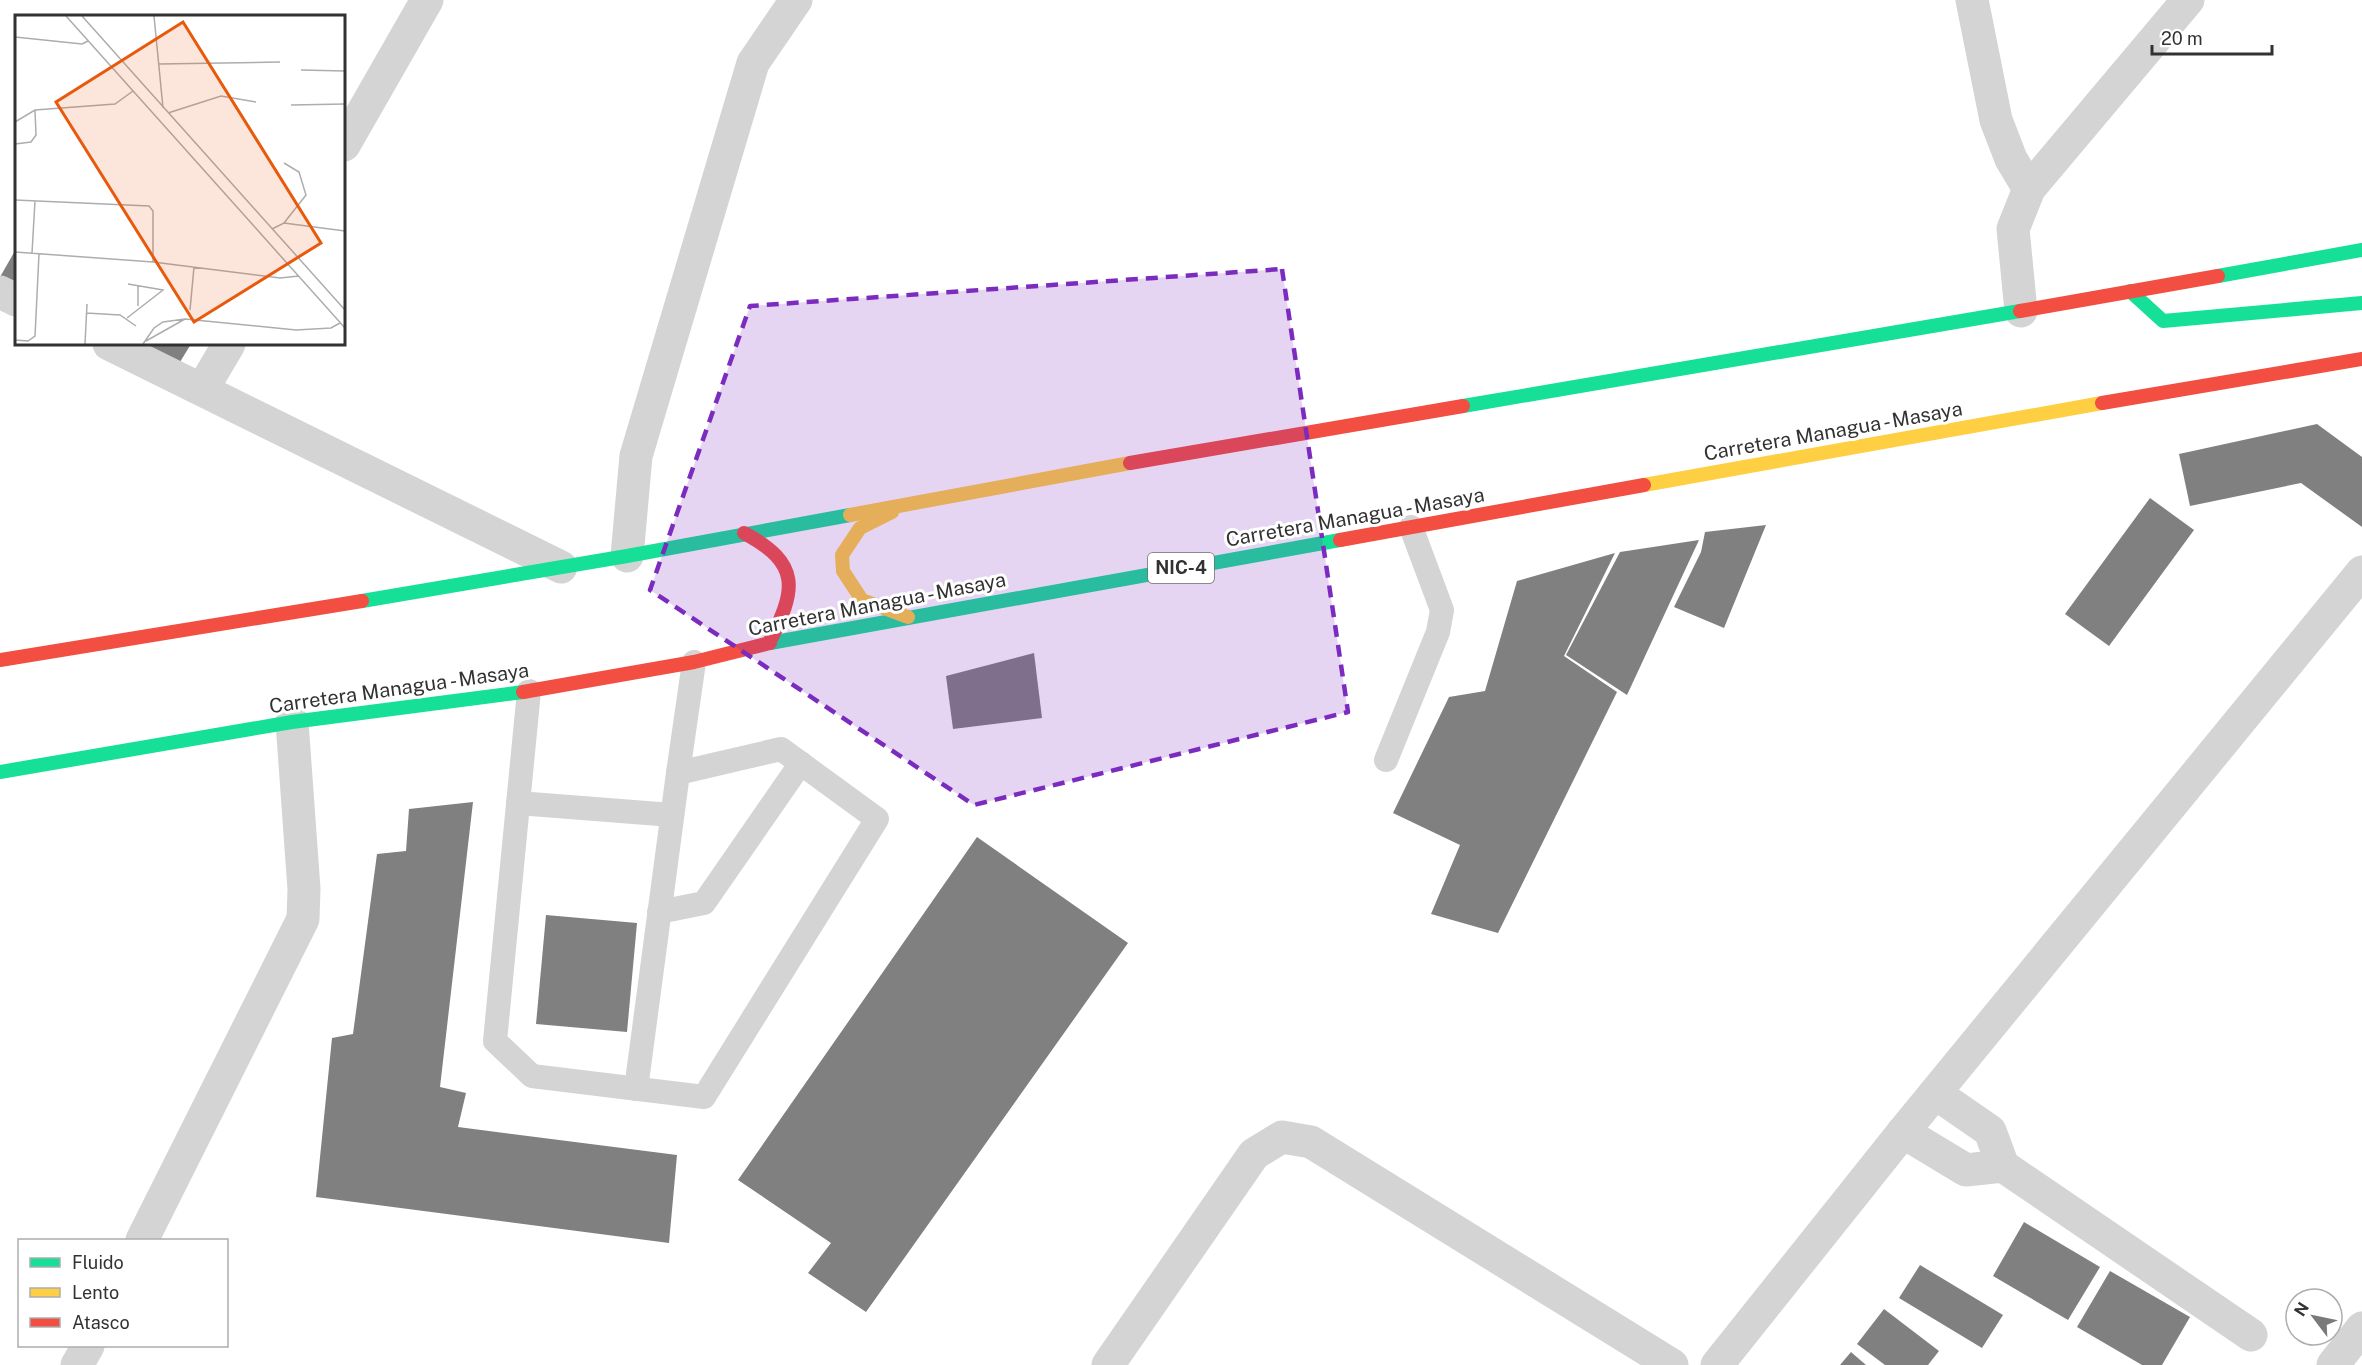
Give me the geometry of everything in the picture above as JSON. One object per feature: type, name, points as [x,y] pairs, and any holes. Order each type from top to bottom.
[{"type":"highway","points":[[0,660],[627,556],[912,502],[2362,250]]},
{"type":"highway","points":[[2130,291],[2163,321],[2362,303]]},
{"type":"highway","name":"Carretera Managua - Masaya","points":[[0,772],[292,722],[529,691],[694,662],[769,644],[908,617],[2138,396],[2362,359]]},
{"type":"highway","points":[[908,617],[862,600],[843,571],[842,555],[860,528],[912,502]]},
{"type":"highway","points":[[744,533],[774,550],[783,559],[787,570],[789,585],[785,611],[769,644]]},
{"type":"street","points":[[345,143],[427,0]]},
{"type":"street","points":[[627,556],[636,456],[753,63],[796,0]]},
{"type":"street","points":[[1972,0],[1996,120],[2011,159],[2029,189]]},
{"type":"street","points":[[2021,311],[2013,229],[2029,189],[2188,0]]},
{"type":"street","points":[[0,292],[15,300]]},
{"type":"street","points":[[111,345],[203,388],[561,567]]},
{"type":"street","points":[[203,388],[228,345]]},
{"type":"street","points":[[1717,1365],[1903,1132],[2362,573]]},
{"type":"street","points":[[143,1239],[303,919],[304,889],[292,722]]},
{"type":"street","points":[[1935,1093],[1989,1131],[2003,1166],[2251,1335]]},
{"type":"street","points":[[1903,1132],[1965,1170],[2003,1166]]},
{"type":"street","points":[[1108,1365],[1254,1154],[1282,1137],[1311,1142],[1672,1365]]},
{"type":"street","points":[[2334,1365],[2362,1328]]},
{"type":"street","points":[[77,1365],[87,1347]]},
{"type":"lane","points":[[1386,760],[1438,632],[1442,610],[1411,527]]},
{"type":"lane","points":[[636,1089],[694,662]]},
{"type":"lane","points":[[529,691],[495,1041],[531,1076],[704,1097],[877,819],[781,748],[678,773]]},
{"type":"lane","points":[[659,912],[704,903],[801,763]]},
{"type":"lane","points":[[518,803],[672,815]]},
{"type":"highlighted area","points":[[1282,269],[1348,712],[974,805],[650,590],[750,306]]},
{"type":"building","points":[[15,251],[15,284],[0,277]]},
{"type":"building","points":[[142,345],[190,345],[180,362]]},
{"type":"building","points":[[2317,424],[2362,457],[2362,527],[2301,483],[2190,506],[2179,454]]},
{"type":"building","points":[[2150,498],[2194,530],[2109,646],[2065,614]]},
{"type":"building","points":[[1766,525],[1724,628],[1674,607],[1701,552],[1705,532]]},
{"type":"building","points":[[1699,540],[1627,695],[1566,655],[1620,552]]},
{"type":"building","points":[[1615,553],[1564,656],[1617,692],[1498,933],[1431,914],[1460,845],[1393,813],[1449,697],[1485,691],[1517,581]]},
{"type":"building","points":[[1034,653],[1042,718],[953,729],[946,676]]},
{"type":"building","points":[[473,802],[440,1087],[466,1093],[458,1127],[677,1155],[669,1243],[316,1197],[332,1038],[353,1034],[377,854],[406,851],[409,809]]},
{"type":"building","points":[[977,837],[1128,943],[866,1312],[808,1273],[831,1243],[738,1180]]},
{"type":"building","points":[[546,915],[637,923],[627,1032],[536,1024]]},
{"type":"building","points":[[2024,1222],[2100,1267],[2068,1320],[1993,1276]]},
{"type":"building","points":[[1920,1265],[2003,1315],[1982,1348],[1899,1298]]},
{"type":"building","points":[[2110,1271],[2190,1317],[2162,1365],[2142,1365],[2077,1327]]},
{"type":"building","points":[[1884,1309],[1939,1351],[1928,1365],[1885,1365],[1857,1344]]},
{"type":"building","points":[[1851,1352],[1866,1365],[1840,1365]]},
{"type":"traffic: fast","points":[[2218,276],[2362,250]]},
{"type":"traffic: fast","points":[[2130,291],[2163,321],[2362,303]]},
{"type":"traffic: fast","points":[[1463,406],[2020,311]]},
{"type":"traffic: fast","points":[[362,601],[850,515]]},
{"type":"traffic: fast","points":[[770,643],[1340,540]]},
{"type":"traffic: fast","points":[[0,772],[292,722],[523,692]]},
{"type":"traffic: slow","points":[[1644,485],[2102,403]]},
{"type":"traffic: slow","points":[[850,515],[1130,463]]},
{"type":"traffic: slow","points":[[892,512],[860,528],[842,555],[843,571],[862,600],[908,617]]},
{"type":"traffic: jam","points":[[2020,311],[2218,276]]},
{"type":"traffic: jam","points":[[2102,403],[2362,359]]},
{"type":"traffic: jam","points":[[1130,463],[1463,406]]},
{"type":"traffic: jam","points":[[1340,540],[1644,485]]},
{"type":"traffic: jam","points":[[744,533],[763,544],[776,556],[785,567],[788,580],[785,608],[769,643]]},
{"type":"traffic: jam","points":[[0,660],[362,601]]},
{"type":"traffic: jam","points":[[523,692],[694,662],[770,643]]}]
